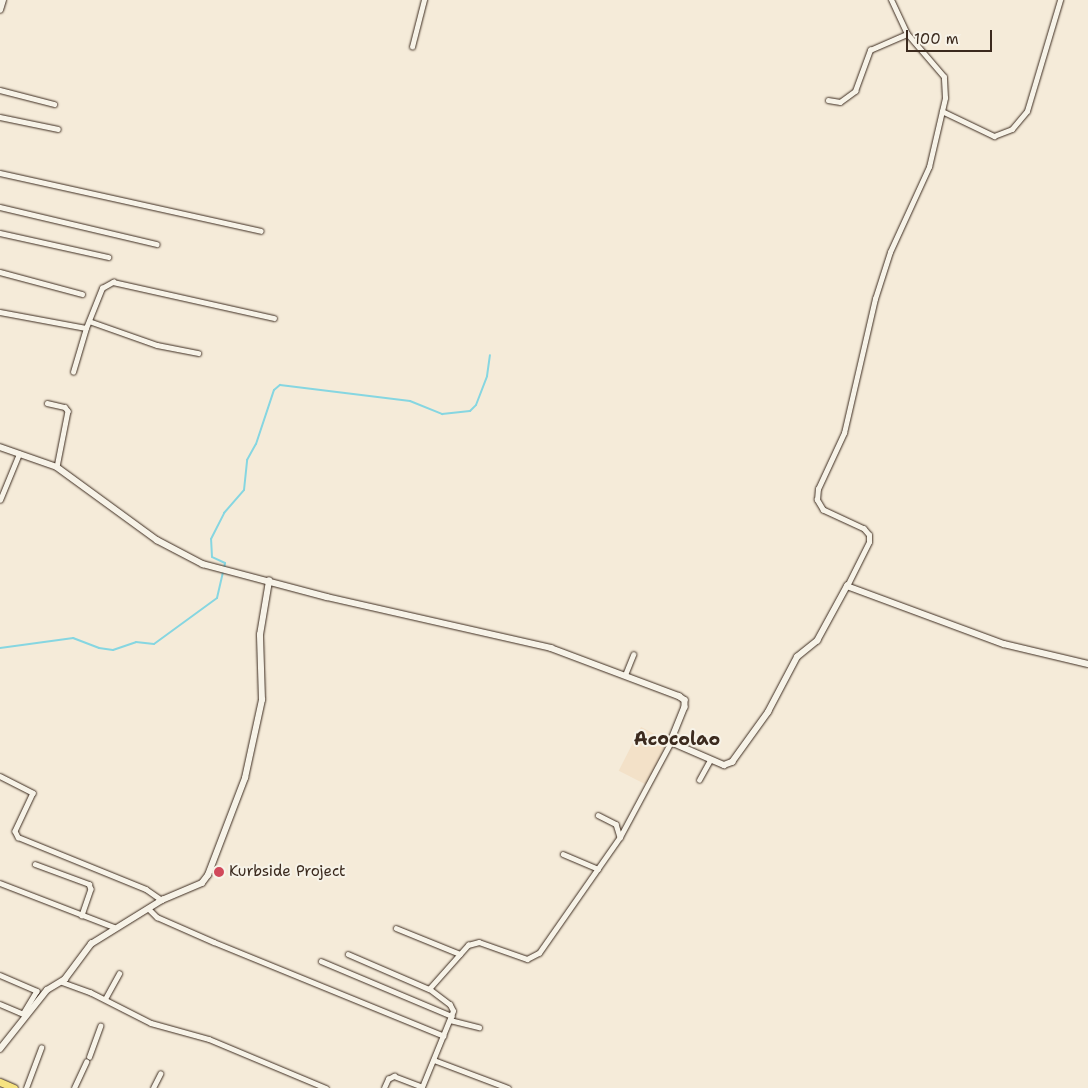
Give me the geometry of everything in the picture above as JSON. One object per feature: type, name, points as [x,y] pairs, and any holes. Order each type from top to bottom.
[{"type":"main road","points":[[0,1082],[14,1088]]},
{"type":"street","points":[[0,10],[3,0]]},
{"type":"street","points":[[412,47],[424,0]]},
{"type":"street","points":[[671,742],[710,760],[726,765],[732,762],[771,707],[797,657],[818,642],[869,542],[869,535],[864,529],[823,510],[817,500],[818,489],[844,433],[875,300],[890,252],[929,167],[942,112],[944,77],[907,34],[891,0]]},
{"type":"street","points":[[942,112],[994,136],[1012,129],[1027,111],[1060,0]]},
{"type":"street","points":[[828,100],[840,102],[855,91],[870,50],[907,34]]},
{"type":"street","points":[[0,90],[54,104]]},
{"type":"street","points":[[0,117],[58,129]]},
{"type":"street","points":[[0,173],[260,231]]},
{"type":"street","points":[[0,207],[157,244]]},
{"type":"street","points":[[0,232],[108,257]]},
{"type":"street","points":[[0,272],[82,294]]},
{"type":"street","points":[[73,372],[86,328],[102,288],[113,282],[274,318]]},
{"type":"street","points":[[0,312],[86,328]]},
{"type":"street","points":[[89,321],[157,345],[198,353]]},
{"type":"street","points":[[47,403],[65,407],[68,411],[57,468]]},
{"type":"street","points":[[0,449],[57,468],[184,555],[217,569],[537,644],[625,675],[684,700],[682,716],[671,742],[620,837],[533,958],[523,958],[476,941],[460,954],[429,989]]},
{"type":"street","points":[[0,499],[19,454]]},
{"type":"street","points":[[0,1049],[50,986],[62,982],[86,949],[114,927],[162,900],[206,880],[243,785],[263,693],[260,635],[269,581]]},
{"type":"street","points":[[847,586],[1004,644],[1088,664]]},
{"type":"street","points":[[625,675],[632,655]]},
{"type":"street","points":[[699,780],[710,760]]},
{"type":"street","points":[[0,776],[33,793],[15,831],[18,837],[146,889],[162,900]]},
{"type":"street","points":[[598,815],[616,824],[620,837]]},
{"type":"street","points":[[563,854],[598,868]]},
{"type":"street","points":[[35,864],[89,884],[91,889],[82,915]]},
{"type":"street","points":[[0,883],[114,927]]},
{"type":"street","points":[[148,908],[157,917],[214,942],[444,1036]]},
{"type":"street","points":[[396,928],[460,954]]},
{"type":"street","points":[[348,954],[429,989],[450,1005],[451,1018],[423,1087],[394,1076],[388,1079],[384,1088]]},
{"type":"street","points":[[322,961],[451,1018],[479,1027]]},
{"type":"street","points":[[105,999],[119,974]]},
{"type":"street","points":[[0,975],[37,991],[26,1014]]},
{"type":"street","points":[[62,982],[105,999],[151,1022],[209,1038],[326,1088]]},
{"type":"street","points":[[0,1004],[26,1014]]},
{"type":"street","points":[[89,1057],[100,1026]]},
{"type":"street","points":[[26,1088],[41,1048]]},
{"type":"street","points":[[434,1060],[508,1088]]},
{"type":"street","points":[[74,1088],[86,1062]]},
{"type":"street","points":[[153,1088],[160,1074]]},
{"type":"shaded area","points":[[641,727],[669,741],[646,785],[619,771]]},
{"type":"waterway","points":[[0,648],[73,638],[99,648],[113,650],[136,642],[154,644],[217,598],[225,563],[212,557],[211,539],[224,513],[244,490],[247,460],[256,444],[274,390],[280,385],[410,401],[442,414],[470,411],[476,405],[487,376],[490,355]]},
{"type":"place","name":"Kurbside Project","points":[[219,872]]},
{"type":"district","name":"Acocolao","points":[[677,739]]}]
